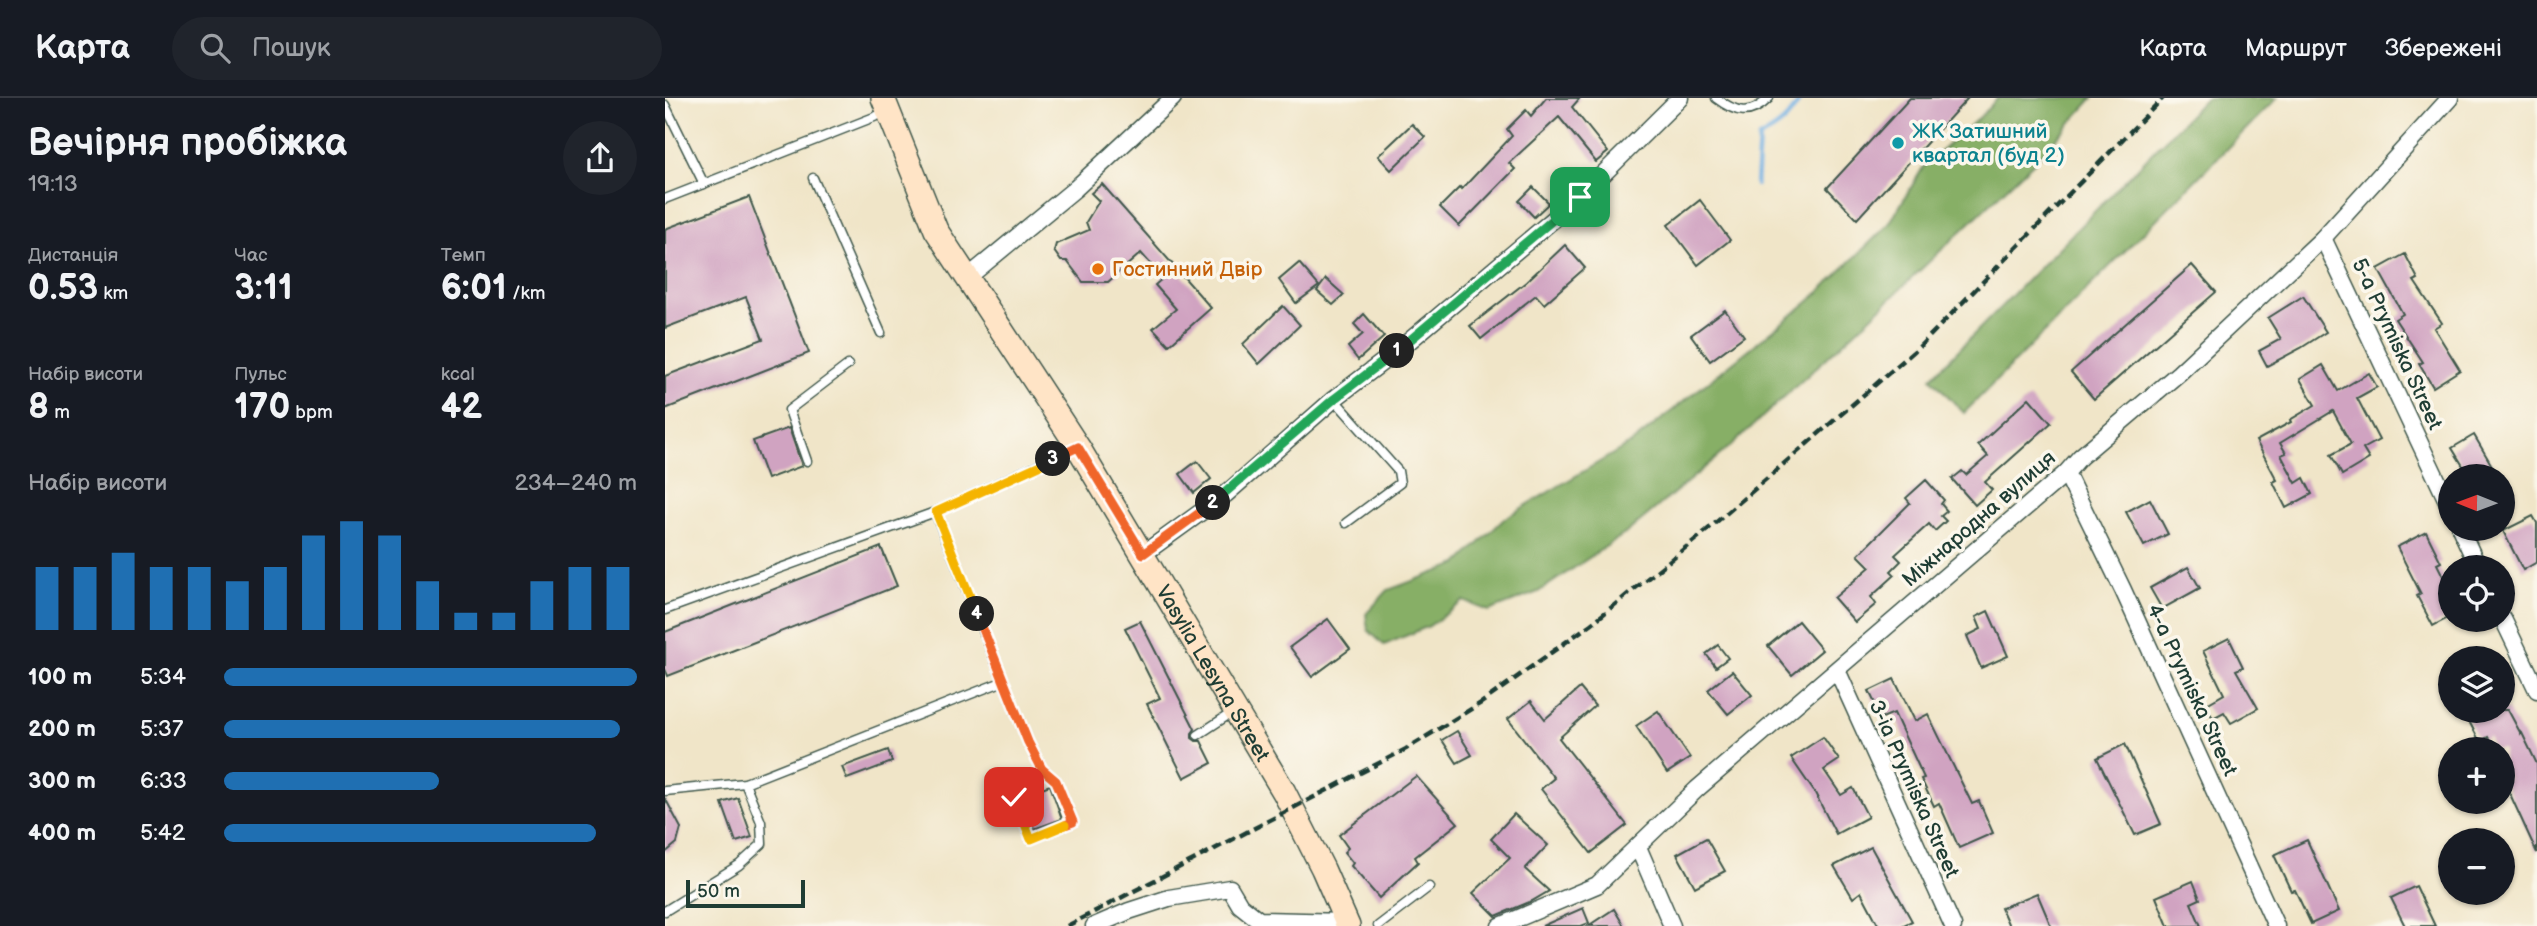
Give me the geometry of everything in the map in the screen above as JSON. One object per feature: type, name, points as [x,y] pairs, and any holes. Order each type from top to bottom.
[{"type":"street","points":[[967,278],[1076,188],[1173,98]]},
{"type":"street","points":[[1143,554],[1226,494],[1334,399],[1401,348],[1580,197],[1679,98]]},
{"type":"street","name":"Міжнародна вулиця","points":[[1500,926],[1597,885],[1697,789],[2179,373],[2323,238],[2450,98]]},
{"type":"street","name":"Vasylia Lesyna Street","points":[[885,105],[936,230],[1078,447],[1285,792],[1347,924]]},
{"type":"street","name":"5-a Prymiska Street","points":[[2323,238],[2438,482]]},
{"type":"street","name":"4-a Prymiska Street","points":[[2066,473],[2123,590],[2276,926]]},
{"type":"street","points":[[2509,632],[2537,690]]},
{"type":"street","name":"3-ia Prymiska Street","points":[[1837,670],[1953,926]]},
{"type":"street","points":[[1638,847],[1672,926]]},
{"type":"street","points":[[1094,926],[1169,898],[1230,888],[1240,905],[1259,920],[1347,924]]},
{"type":"lane","points":[[1716,98],[1732,110],[1753,110],[1769,98]]},
{"type":"lane","points":[[665,105],[704,184]]},
{"type":"lane","points":[[665,199],[885,105]]},
{"type":"lane","points":[[813,178],[881,333]]},
{"type":"lane","points":[[807,461],[789,410],[848,366]]},
{"type":"lane","points":[[1334,399],[1398,471],[1400,477],[1399,483],[1346,523]]},
{"type":"lane","points":[[665,610],[936,512],[1078,447]]},
{"type":"lane","points":[[936,512],[1028,742],[1042,769],[1056,781],[1073,822],[1031,839],[1014,797]]},
{"type":"lane","points":[[665,791],[744,783],[1004,681]]},
{"type":"lane","points":[[1198,735],[1236,710]]},
{"type":"lane","points":[[665,911],[739,865],[762,845],[761,821],[744,783]]},
{"type":"lane","points":[[1378,926],[1429,887]]},
{"type":"green space","points":[[1998,98],[2093,98],[2039,157],[1871,317],[1733,444],[1626,533],[1538,592],[1489,611],[1464,601],[1429,626],[1384,645],[1368,630],[1366,614],[1388,590],[1458,564],[1505,518],[1633,442],[1812,299],[1889,224],[1924,166]]},
{"type":"green space","points":[[2206,98],[2277,98],[1964,413],[1931,378]]},
{"type":"building","points":[[1546,98],[1580,98],[1572,107],[1608,152],[1596,162],[1559,117],[1509,163],[1515,169],[1459,226],[1440,207],[1460,187],[1462,189],[1512,136],[1507,129],[1526,110],[1531,116]]},
{"type":"building","name":"ЖК Затишний квартал (буд 2)","points":[[1910,98],[1968,98],[1857,219],[1827,188]]},
{"type":"building","points":[[1412,124],[1425,137],[1391,170],[1378,156]]},
{"type":"building","name":"Гостинний Двір","points":[[1102,184],[1211,308],[1169,345],[1153,328],[1176,309],[1155,285],[1163,278],[1141,253],[1108,282],[1083,282],[1067,261],[1061,261],[1054,251],[1056,244],[1089,230],[1086,222],[1099,201],[1091,193]]},
{"type":"building","points":[[1533,187],[1549,203],[1534,217],[1519,201]]},
{"type":"building","points":[[749,197],[809,353],[665,409],[665,376],[763,339],[746,297],[665,328],[665,229]]},
{"type":"building","points":[[1700,200],[1730,240],[1698,265],[1668,225]]},
{"type":"building","points":[[1565,245],[1585,268],[1544,304],[1536,295],[1481,339],[1470,326],[1526,282]]},
{"type":"building","points":[[2405,254],[2418,279],[2414,281],[2442,323],[2434,328],[2460,370],[2433,387],[2419,364],[2423,362],[2395,319],[2403,314],[2378,269]]},
{"type":"building","points":[[1299,263],[1319,286],[1296,303],[1279,280]]},
{"type":"building","points":[[2192,265],[2216,292],[2094,399],[2071,372]]},
{"type":"building","points":[[1326,279],[1344,295],[1333,305],[1317,291]]},
{"type":"building","points":[[2303,296],[2326,332],[2267,366],[2259,351],[2281,339],[2268,318]]},
{"type":"building","points":[[1283,306],[1300,325],[1259,364],[1243,344]]},
{"type":"building","points":[[1725,310],[1744,336],[1710,361],[1691,335]]},
{"type":"building","points":[[1364,314],[1384,337],[1358,360],[1348,347],[1363,334],[1354,324]]},
{"type":"building","points":[[2323,365],[2338,391],[2369,373],[2377,387],[2357,398],[2379,440],[2363,449],[2369,459],[2342,475],[2331,455],[2351,444],[2333,411],[2280,443],[2286,453],[2281,455],[2296,483],[2304,478],[2312,494],[2286,508],[2273,482],[2277,480],[2256,441],[2315,405],[2300,379]]},
{"type":"building","points":[[2029,398],[2051,423],[1985,482],[1992,490],[1975,505],[1952,479],[1962,471],[1966,475],[1988,456],[1978,445]]},
{"type":"building","points":[[789,428],[802,466],[767,479],[753,441]]},
{"type":"building","points":[[2474,435],[2491,464],[2462,464],[2452,448]]},
{"type":"building","points":[[1197,461],[1211,479],[1194,493],[1180,474]]},
{"type":"building","points":[[1926,480],[1944,500],[1941,504],[1947,511],[1941,516],[1946,521],[1935,531],[1929,524],[1895,555],[1901,561],[1891,571],[1895,575],[1871,597],[1876,604],[1855,622],[1834,598],[1870,567],[1858,555],[1910,503],[1906,498]]},
{"type":"building","points":[[2150,499],[2168,534],[2144,546],[2126,512]]},
{"type":"building","points":[[2533,516],[2537,523],[2537,562],[2523,570],[2508,541],[2515,541],[2515,525]]},
{"type":"building","points":[[2426,532],[2438,556],[2438,623],[2433,626],[2417,596],[2421,594],[2397,547]]},
{"type":"building","points":[[881,547],[897,586],[668,676],[665,669],[665,632]]},
{"type":"building","points":[[2188,567],[2200,588],[2162,609],[2150,588]]},
{"type":"building","points":[[1988,611],[2008,656],[1981,668],[1967,636],[1981,629],[1976,617]]},
{"type":"building","points":[[1328,619],[1350,649],[1312,677],[1290,647]]},
{"type":"building","points":[[1140,621],[1195,729],[1192,738],[1201,741],[1212,763],[1184,778],[1147,704],[1160,698],[1125,628]]},
{"type":"building","points":[[1798,621],[1822,650],[1792,675],[1768,646]]},
{"type":"building","points":[[2229,638],[2243,667],[2236,670],[2258,708],[2231,723],[2224,712],[2213,718],[2205,705],[2224,694],[2203,651]]},
{"type":"building","points":[[1718,645],[1728,658],[1716,667],[1706,654]]},
{"type":"building","points":[[1732,671],[1752,695],[1728,714],[1708,690]]},
{"type":"building","points":[[1894,679],[1915,721],[1928,714],[1972,804],[1979,801],[1993,833],[1959,848],[1939,803],[1934,806],[1921,779],[1924,778],[1894,713],[1882,718],[1869,691]]},
{"type":"building","points":[[1580,688],[1595,706],[1559,738],[1627,825],[1591,853],[1541,789],[1554,778],[1508,719],[1531,701],[1545,719]]},
{"type":"building","points":[[1658,711],[1690,758],[1667,773],[1636,726]]},
{"type":"building","points":[[2470,723],[2515,723],[2522,733],[2537,764],[2537,853],[2515,805],[2515,737],[2477,737]]},
{"type":"building","points":[[1457,731],[1472,755],[1457,763],[1442,740]]},
{"type":"building","points":[[1823,737],[1839,760],[1824,770],[1841,795],[1853,788],[1868,817],[1836,834],[1815,793],[1791,758]]},
{"type":"building","points":[[2125,744],[2161,824],[2135,835],[2097,758]]},
{"type":"building","points":[[888,750],[892,762],[847,779],[842,767]]},
{"type":"building","points":[[1416,776],[1458,823],[1415,857],[1418,862],[1379,898],[1351,866],[1353,863],[1344,852],[1348,848],[1339,835]]},
{"type":"building","points":[[1050,785],[1062,819],[1034,829],[1022,795]]},
{"type":"building","points":[[665,798],[681,828],[677,843],[665,853]]},
{"type":"building","points":[[738,798],[752,837],[736,842],[722,803]]},
{"type":"building","points":[[1514,814],[1548,845],[1525,869],[1549,891],[1496,916],[1473,893],[1510,858],[1491,839]]},
{"type":"building","points":[[1706,838],[1725,871],[1695,887],[1677,854]]},
{"type":"building","points":[[2307,840],[2339,911],[2311,924],[2274,855]]},
{"type":"building","points":[[1871,847],[1912,921],[1902,926],[1879,926],[1861,892],[1853,898],[1834,866]]},
{"type":"building","points":[[2193,881],[2200,899],[2191,903],[2201,926],[2168,926],[2156,897]]},
{"type":"building","points":[[2416,886],[2435,926],[2405,926],[2391,898]]},
{"type":"building","points":[[2037,893],[2051,926],[2009,926],[2001,908]]},
{"type":"building","points":[[1583,908],[1589,923],[1581,926],[1542,926]]},
{"type":"building","points":[[1614,909],[1624,926],[1588,926]]},
{"type":"waterway","points":[[1756,185],[1759,138],[1784,121],[1801,98]]},
{"type":"railway","points":[[1067,926],[1406,749],[1481,703],[1591,624],[1706,531],[1919,347],[2163,98]]},
{"type":"place","name":"ЖК Затишний квартал (буд 2)","points":[[1898,143]]},
{"type":"place","name":"Гостинний Двір","points":[[1098,269]]},
{"type":"route","points":[[1014,797],[1031,839],[1073,822],[1056,781],[1042,769],[1028,742],[936,512],[1078,447],[1143,554],[1226,494],[1334,399],[1401,348],[1580,197]]}]
